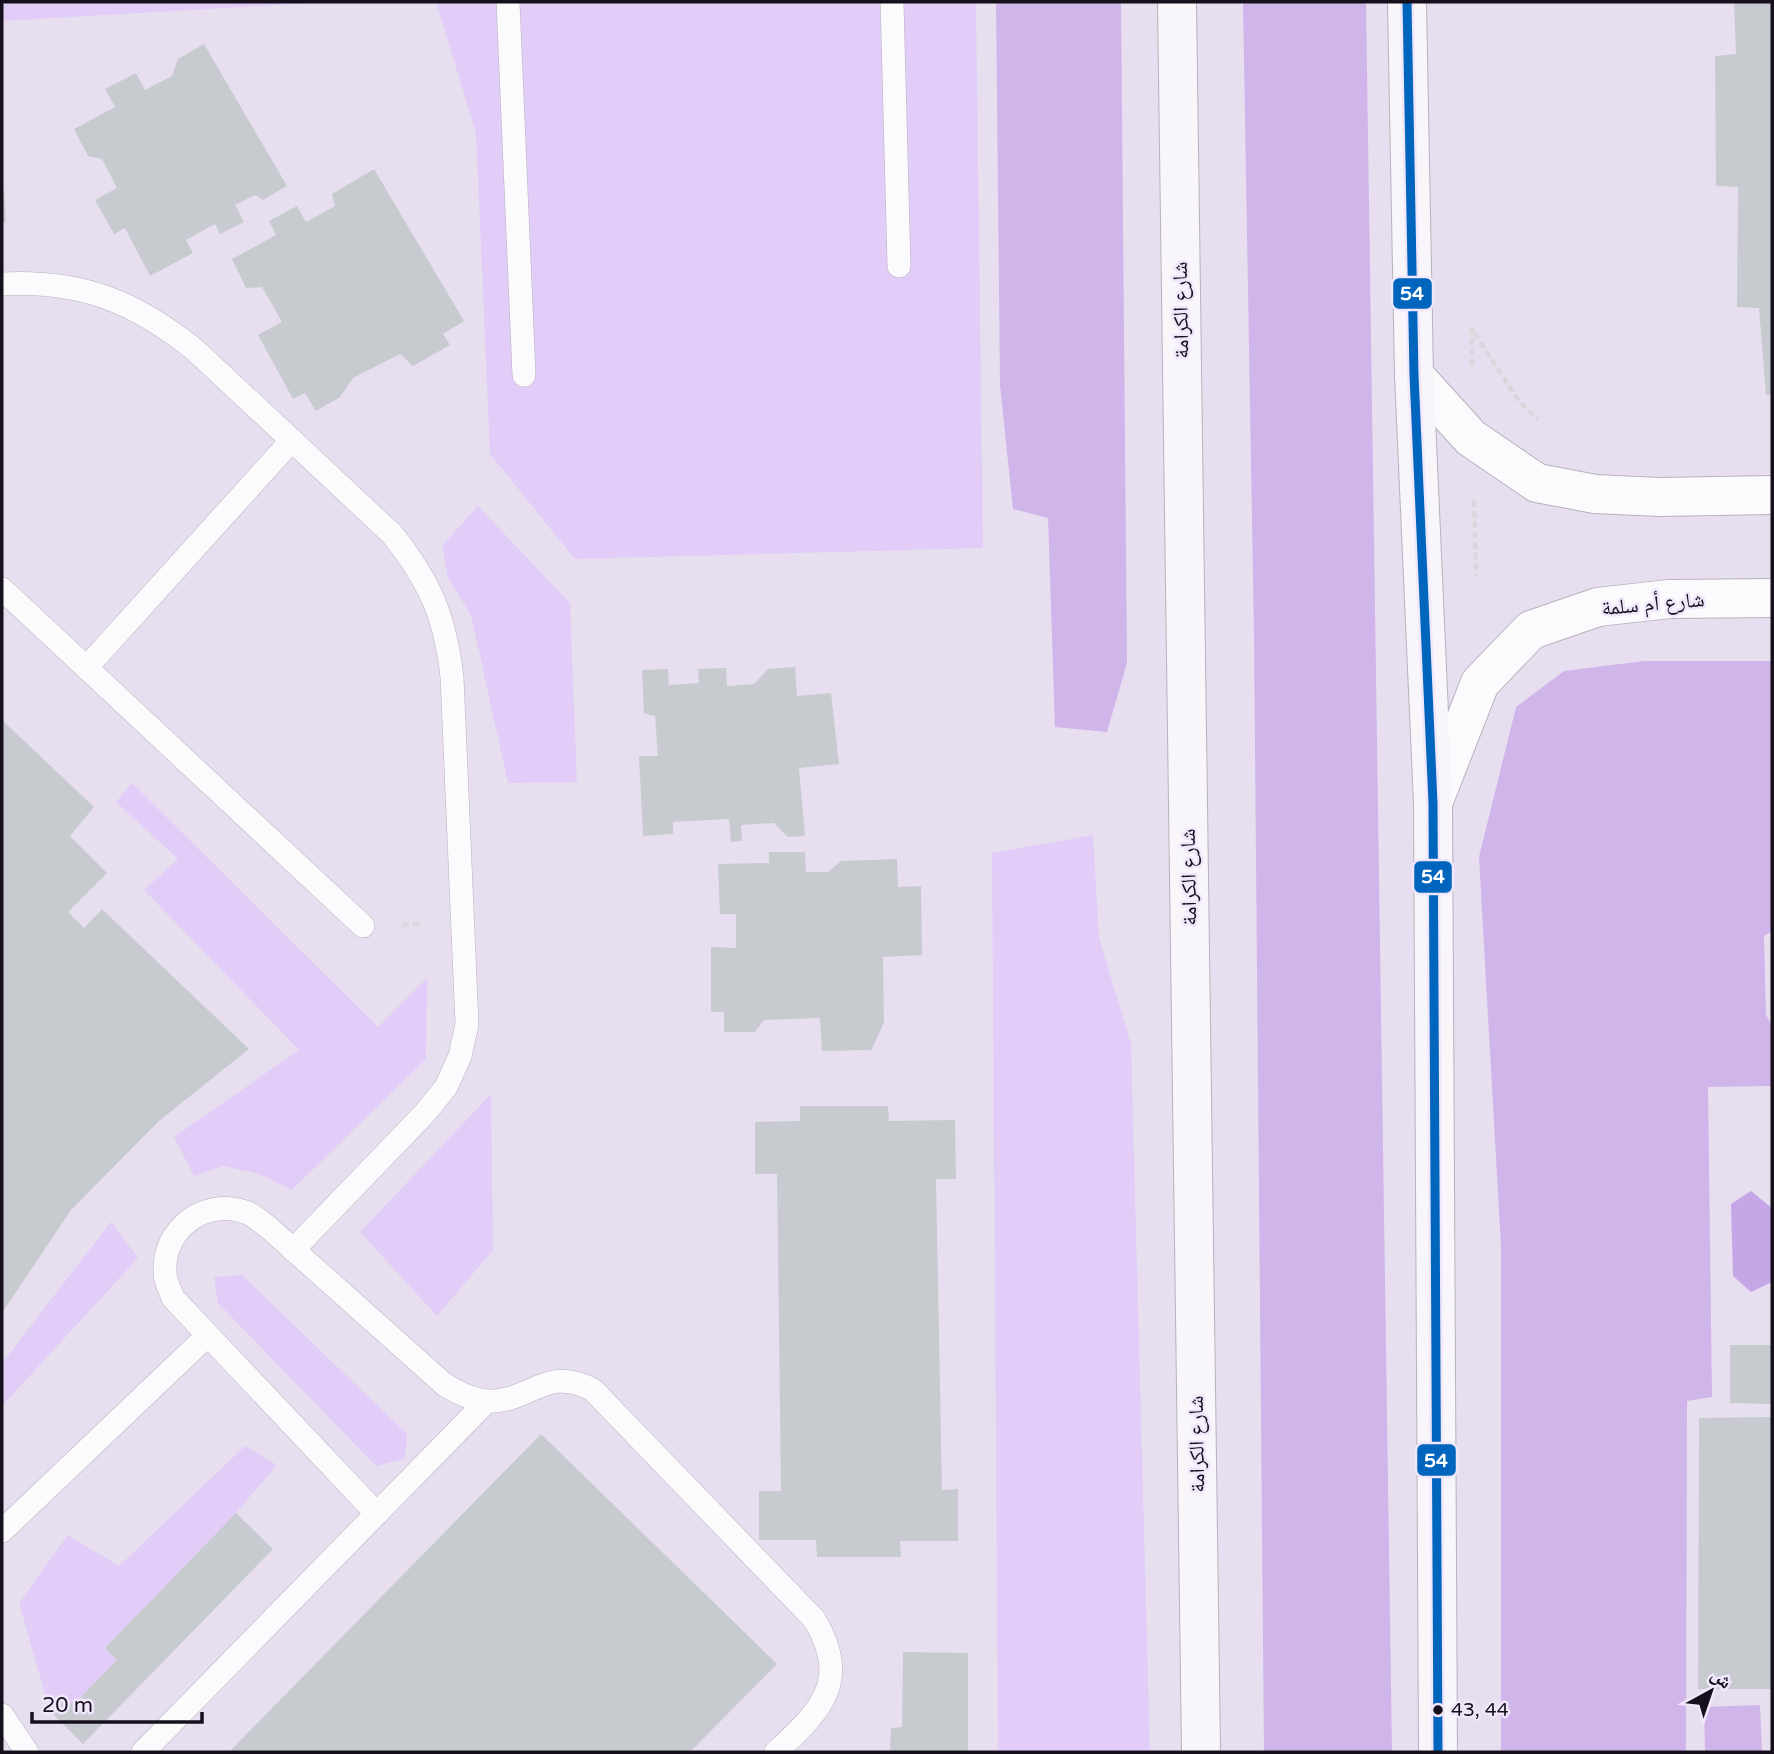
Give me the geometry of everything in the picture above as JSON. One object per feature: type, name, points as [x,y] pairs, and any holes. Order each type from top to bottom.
[{"type":"main road","name":"شارع الكرامة","points":[[1177,2],[1201,1752]]},
{"type":"main road","points":[[1407,2],[1414,375],[1433,803],[1438,1752]]},
{"type":"street","points":[[1414,375],[1471,438],[1537,483],[1608,495],[1772,495]]},
{"type":"street","name":"شارع أم سلمة","points":[[1433,803],[1480,683],[1531,630],[1598,607],[1669,599],[1772,598]]},
{"type":"lane","points":[[508,2],[524,375]]},
{"type":"lane","points":[[892,2],[899,266]]},
{"type":"lane","points":[[2,284],[61,285],[98,294],[133,308],[166,327],[195,350],[392,534],[412,559],[441,615],[452,677],[464,923],[467,1024],[460,1056],[446,1087],[425,1113],[293,1250]]},
{"type":"lane","points":[[86,667],[292,440]]},
{"type":"lane","points":[[2,589],[363,926]]},
{"type":"lane","points":[[377,1514],[173,1298],[165,1274],[167,1250],[179,1228],[199,1213],[223,1208],[247,1212],[445,1385],[465,1396],[487,1401],[505,1399],[548,1382],[563,1380],[579,1383],[593,1391],[814,1619],[826,1639],[831,1662],[829,1686],[820,1707],[776,1752]]},
{"type":"lane","points":[[2,1531],[208,1335]]},
{"type":"lane","points":[[143,1752],[487,1401]]},
{"type":"lane","points":[[2,1715],[27,1752]]},
{"type":"path","points":[[363,926],[464,923]]},
{"type":"shaded area","points":[[2,2],[327,2],[2,21]]},
{"type":"shaded area","points":[[436,2],[976,2],[983,548],[575,559],[490,454],[476,133]]},
{"type":"shaded area","points":[[996,2],[1121,2],[1127,663],[1107,732],[1055,727],[1048,518],[1013,509],[1000,385]]},
{"type":"shaded area","points":[[1243,2],[1366,2],[1392,1752],[1264,1752],[1254,636]]},
{"type":"shaded area","points":[[478,506],[570,603],[577,782],[508,783],[471,615],[448,578],[442,546]]},
{"type":"shaded area","points":[[1644,661],[1772,661],[1772,931],[1764,936],[1766,1015],[1772,1025],[1772,1086],[1708,1087],[1712,1397],[1687,1401],[1686,1752],[1501,1752],[1501,1246],[1479,857],[1516,707],[1564,671]]},
{"type":"shaded area","points":[[132,783],[378,1027],[427,978],[426,1059],[292,1190],[259,1174],[223,1166],[194,1176],[174,1137],[299,1050],[144,890],[178,859],[116,802]]},
{"type":"shaded area","points":[[1093,835],[1099,938],[1131,1044],[1150,1752],[998,1752],[992,853]]},
{"type":"shaded area","points":[[491,1094],[493,1250],[437,1316],[360,1232]]},
{"type":"shaded area","points":[[1751,1191],[1772,1208],[1772,1282],[1751,1292],[1733,1276],[1731,1204]]},
{"type":"shaded area","points":[[111,1222],[138,1258],[2,1406],[2,1363]]},
{"type":"shaded area","points":[[242,1275],[407,1434],[405,1459],[376,1466],[218,1303],[214,1277]]},
{"type":"shaded area","points":[[245,1446],[277,1465],[236,1513],[105,1648],[117,1660],[73,1705],[64,1697],[50,1711],[19,1603],[68,1535],[119,1566]]},
{"type":"shaded area","points":[[1760,1705],[1762,1752],[1705,1752],[1704,1707]]},
{"type":"building","points":[[1734,2],[1772,2],[1772,395],[1766,395],[1759,308],[1737,307],[1738,187],[1716,186],[1715,56],[1736,54]]},
{"type":"building","points":[[204,44],[287,186],[263,200],[255,195],[235,205],[244,222],[220,234],[215,224],[186,240],[193,253],[150,276],[125,228],[114,234],[95,200],[117,188],[102,159],[88,156],[74,129],[115,107],[105,89],[136,73],[145,90],[172,76],[178,59]]},
{"type":"building","points":[[374,169],[464,321],[443,334],[450,345],[413,366],[400,354],[353,378],[340,397],[316,411],[305,393],[293,399],[258,335],[282,322],[262,287],[246,288],[232,259],[276,235],[269,221],[297,206],[306,222],[335,206],[332,194]]},
{"type":"building","points":[[4,191],[6,222],[2,222]]},
{"type":"building","points":[[795,667],[797,696],[831,693],[839,764],[799,768],[805,836],[788,837],[774,823],[741,825],[742,841],[731,842],[729,819],[673,822],[673,834],[643,836],[639,756],[658,756],[655,716],[644,713],[642,670],[668,669],[669,685],[699,683],[698,669],[726,668],[727,686],[754,684],[768,669]]},
{"type":"building","points":[[2,720],[94,807],[70,836],[107,873],[68,912],[84,928],[102,909],[249,1049],[159,1121],[71,1210],[2,1313]]},
{"type":"building","points":[[769,852],[805,852],[806,872],[828,872],[841,861],[897,859],[898,887],[921,886],[922,955],[883,957],[884,1023],[871,1050],[822,1051],[820,1018],[764,1020],[755,1032],[724,1032],[724,1012],[711,1012],[711,947],[736,948],[736,914],[720,914],[718,864],[769,863]]},
{"type":"building","points":[[800,1106],[888,1106],[889,1121],[955,1120],[956,1179],[936,1179],[942,1490],[958,1489],[958,1541],[900,1541],[901,1557],[817,1557],[816,1540],[759,1540],[759,1491],[781,1491],[777,1174],[755,1174],[755,1122],[800,1121]]},
{"type":"building","points":[[1730,1345],[1772,1345],[1772,1404],[1730,1403]]},
{"type":"building","points":[[1772,1417],[1772,1689],[1698,1689],[1699,1418]]},
{"type":"building","points":[[541,1434],[777,1664],[690,1752],[229,1752]]},
{"type":"building","points":[[236,1513],[273,1549],[83,1744],[50,1711],[64,1697],[73,1705],[117,1660],[105,1648]]},
{"type":"building","points":[[903,1652],[968,1653],[968,1752],[890,1752],[891,1728],[902,1727]]},
{"type":"transit line","name":"54","points":[[1407,2],[1414,375],[1433,803],[1438,1752]]},
{"type":"place","name":"43, 44","points":[[1438,1710]]}]
